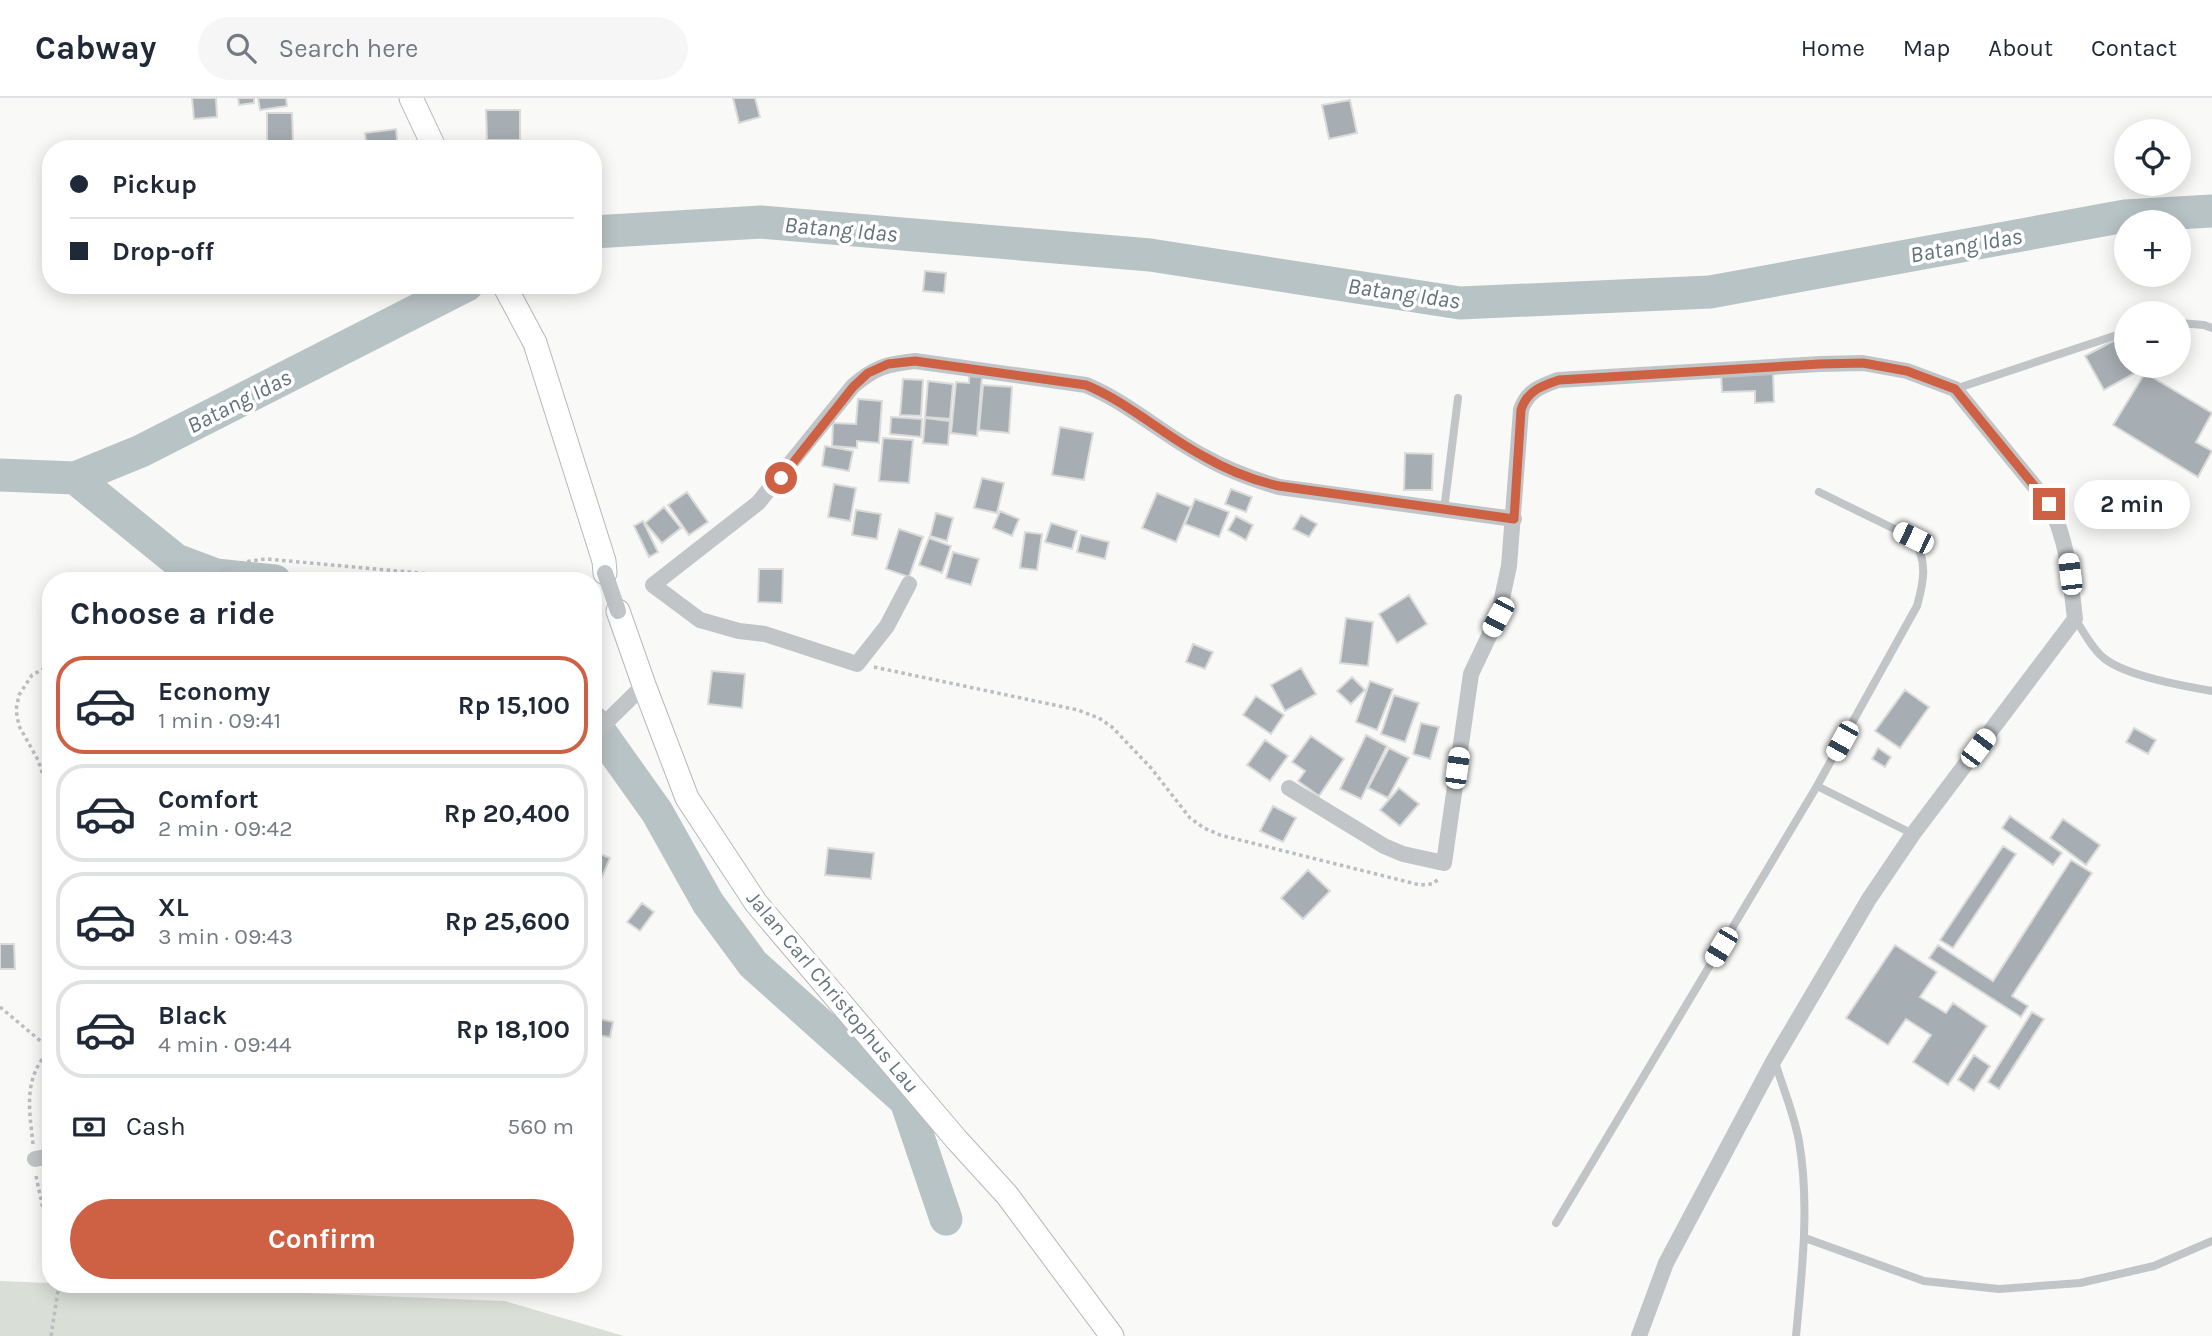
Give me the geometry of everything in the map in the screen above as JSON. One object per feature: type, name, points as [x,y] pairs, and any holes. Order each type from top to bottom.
[{"type":"street","points":[[411,98],[431,140]]},
{"type":"street","points":[[509,294],[535,343],[618,611]]},
{"type":"street","points":[[909,583],[887,626],[857,664],[765,634],[739,631],[700,620],[653,585],[758,503],[853,387],[868,373],[888,364],[915,361],[1086,385],[1108,394],[1200,455],[1256,481],[1514,519]]},
{"type":"street","points":[[1289,788],[1384,846],[1413,857],[1444,863],[1471,674],[1498,617],[1509,566],[1521,410],[1532,391],[1559,380],[1744,367],[1863,363],[1907,371],[1955,389],[2049,504],[2059,523],[2067,551],[2075,619],[1913,834],[1869,899],[1774,1059],[1666,1263],[1639,1336]]},
{"type":"street","name":"Jalan Carl Christophus Lau","points":[[618,611],[688,798],[756,903],[956,1139],[1007,1195],[1112,1336]]},
{"type":"street","points":[[602,725],[644,685]]},
{"type":"lane","points":[[2191,324],[2212,328]]},
{"type":"lane","points":[[1955,389],[2114,336]]},
{"type":"lane","points":[[1444,510],[1458,398]]},
{"type":"lane","points":[[1556,1223],[1816,786],[1917,606],[1925,568],[1921,550],[1913,538],[1819,492]]},
{"type":"lane","points":[[2075,619],[2098,653],[2108,661],[2178,684],[2212,691]]},
{"type":"lane","points":[[1816,786],[1913,834]]},
{"type":"lane","points":[[1774,1059],[1799,1139],[1804,1185],[1805,1238],[1796,1336]]},
{"type":"lane","points":[[1805,1238],[1924,1281],[1999,1289],[2080,1283],[2154,1266],[2212,1241]]},
{"type":"path","points":[[223,572],[246,561],[267,559],[408,572]]},
{"type":"path","points":[[857,664],[1078,710],[1099,719],[1112,727],[1151,768],[1190,818],[1220,835],[1420,885],[1438,882],[1444,863]]},
{"type":"path","points":[[42,670],[32,675],[19,695],[16,710],[19,726],[42,772]]},
{"type":"path","points":[[0,1007],[42,1042]]},
{"type":"path","points":[[51,1336],[59,1293]]},
{"type":"shaded area","points":[[0,1281],[42,1283],[42,1293],[303,1293],[505,1301],[624,1336],[0,1336]]},
{"type":"building","points":[[192,98],[216,98],[217,117],[194,119]]},
{"type":"building","points":[[238,98],[254,98],[254,103],[239,105]]},
{"type":"building","points":[[258,98],[286,98],[287,106],[260,110]]},
{"type":"building","points":[[733,98],[755,98],[760,117],[739,123]]},
{"type":"building","points":[[1350,100],[1357,133],[1329,139],[1322,105]]},
{"type":"building","points":[[486,110],[520,110],[520,140],[487,140]]},
{"type":"building","points":[[267,113],[292,113],[293,140],[267,140]]},
{"type":"building","points":[[396,129],[397,140],[366,140],[365,133]]},
{"type":"building","points":[[925,271],[946,273],[944,293],[923,291]]},
{"type":"building","points":[[2114,340],[2114,378],[2126,378],[2104,390],[2085,356]]},
{"type":"building","points":[[1773,371],[1774,402],[1755,403],[1755,391],[1722,392],[1721,372]]},
{"type":"building","points":[[969,376],[982,377],[977,436],[951,433],[956,382],[969,383]]},
{"type":"building","points":[[2142,378],[2153,378],[2212,413],[2196,442],[2212,451],[2198,477],[2113,425]]},
{"type":"building","points":[[903,379],[923,380],[921,416],[900,415]]},
{"type":"building","points":[[928,381],[953,384],[950,419],[925,417]]},
{"type":"building","points":[[983,385],[1012,387],[1009,433],[979,430]]},
{"type":"building","points":[[858,399],[882,401],[879,443],[857,441],[857,448],[832,446],[833,423],[856,424]]},
{"type":"building","points":[[891,417],[922,419],[921,437],[890,434]]},
{"type":"building","points":[[925,418],[950,421],[948,445],[923,443]]},
{"type":"building","points":[[1060,427],[1093,433],[1084,480],[1052,475]]},
{"type":"building","points":[[883,438],[913,440],[909,483],[879,481]]},
{"type":"building","points":[[825,446],[853,451],[849,471],[822,466]]},
{"type":"building","points":[[1405,453],[1433,454],[1432,490],[1404,490]]},
{"type":"building","points":[[982,478],[1004,483],[997,513],[974,508]]},
{"type":"building","points":[[834,484],[856,488],[850,521],[828,517]]},
{"type":"building","points":[[1231,489],[1252,497],[1246,512],[1225,504]]},
{"type":"building","points":[[687,492],[708,522],[689,535],[668,505]]},
{"type":"building","points":[[1157,493],[1191,507],[1176,542],[1142,528]]},
{"type":"building","points":[[1195,499],[1229,512],[1219,537],[1185,524]]},
{"type":"building","points":[[664,507],[681,528],[662,543],[645,523]]},
{"type":"building","points":[[856,510],[881,514],[877,539],[852,535]]},
{"type":"building","points":[[1000,511],[1019,519],[1012,536],[993,528]]},
{"type":"building","points":[[936,513],[953,518],[947,541],[930,536]]},
{"type":"building","points":[[1301,515],[1317,524],[1309,537],[1293,529]]},
{"type":"building","points":[[1236,516],[1253,525],[1246,540],[1228,530]]},
{"type":"building","points":[[643,521],[658,552],[649,557],[634,526]]},
{"type":"building","points":[[1051,523],[1077,531],[1072,549],[1045,542]]},
{"type":"building","points":[[899,529],[923,537],[909,577],[886,569]]},
{"type":"building","points":[[1025,532],[1042,534],[1037,570],[1020,568]]},
{"type":"building","points":[[1081,535],[1109,542],[1105,559],[1077,552]]},
{"type":"building","points":[[929,538],[951,546],[942,573],[919,565]]},
{"type":"building","points":[[953,552],[979,559],[971,585],[946,578]]},
{"type":"building","points":[[759,569],[783,569],[782,603],[758,602]]},
{"type":"building","points":[[1409,595],[1427,624],[1397,643],[1379,614]]},
{"type":"building","points":[[1346,618],[1373,622],[1368,666],[1340,663]]},
{"type":"building","points":[[1193,644],[1213,652],[1205,669],[1186,662]]},
{"type":"building","points":[[1301,668],[1316,694],[1285,711],[1271,685]]},
{"type":"building","points":[[712,671],[745,674],[742,708],[708,704]]},
{"type":"building","points":[[1352,677],[1365,690],[1351,704],[1337,691]]},
{"type":"building","points":[[1370,681],[1393,689],[1377,730],[1356,722]]},
{"type":"building","points":[[1905,690],[1929,707],[1900,748],[1875,731]]},
{"type":"building","points":[[1394,695],[1419,703],[1405,742],[1381,734]]},
{"type":"building","points":[[1256,696],[1284,715],[1271,734],[1243,715]]},
{"type":"building","points":[[1421,723],[1439,727],[1430,759],[1413,754]]},
{"type":"building","points":[[2134,728],[2156,740],[2148,754],[2126,742]]},
{"type":"building","points":[[1366,735],[1387,746],[1361,799],[1340,789]]},
{"type":"building","points":[[1311,736],[1344,759],[1319,796],[1298,781],[1305,771],[1292,762]]},
{"type":"building","points":[[1265,740],[1288,756],[1270,781],[1247,765]]},
{"type":"building","points":[[1389,748],[1409,758],[1388,798],[1368,788]]},
{"type":"building","points":[[1878,748],[1891,757],[1885,767],[1872,759]]},
{"type":"building","points":[[1399,788],[1419,804],[1400,826],[1380,810]]},
{"type":"building","points":[[1273,806],[1296,818],[1283,842],[1260,831]]},
{"type":"building","points":[[2010,816],[2062,853],[2053,865],[2002,828]]},
{"type":"building","points":[[2063,819],[2100,845],[2086,865],[2050,838]]},
{"type":"building","points":[[2003,846],[2016,854],[1953,948],[1940,940]]},
{"type":"building","points":[[828,848],[874,853],[871,879],[825,875]]},
{"type":"building","points":[[602,855],[610,858],[602,877]]},
{"type":"building","points":[[2071,860],[2092,873],[2012,996],[2028,1006],[2021,1017],[1929,958],[1938,945],[1993,981]]},
{"type":"building","points":[[1308,870],[1330,891],[1303,919],[1281,898]]},
{"type":"building","points":[[642,903],[654,912],[640,931],[627,922]]},
{"type":"building","points":[[0,944],[14,944],[15,969],[0,969]]},
{"type":"building","points":[[1895,945],[1937,972],[1920,997],[1946,1013],[1953,1003],[1987,1026],[1948,1085],[1913,1062],[1931,1035],[1906,1019],[1888,1045],[1846,1018]]},
{"type":"building","points":[[2032,1012],[2044,1019],[1999,1089],[1988,1082]]},
{"type":"building","points":[[602,1019],[613,1022],[610,1037],[602,1036]]},
{"type":"building","points":[[1974,1055],[1990,1066],[1974,1091],[1958,1080]]},
{"type":"waterway","name":"Batang Idas","points":[[602,231],[761,222],[1150,255],[1460,303],[1710,292],[2125,216],[2212,211]]},
{"type":"waterway","name":"Batang Idas","points":[[0,475],[75,478],[141,451],[449,294]]},
{"type":"waterway","points":[[75,478],[176,560],[208,572]]},
{"type":"waterway","points":[[602,735],[657,812],[708,903],[753,964],[906,1101],[946,1219]]},
{"type":"route","points":[[781,478],[853,387],[868,373],[888,364],[915,361],[1086,385],[1108,394],[1200,455],[1256,481],[1514,519],[1521,410],[1532,391],[1544,385],[1559,380],[1744,367],[1863,363],[1907,371],[1955,389],[2049,504]]}]
